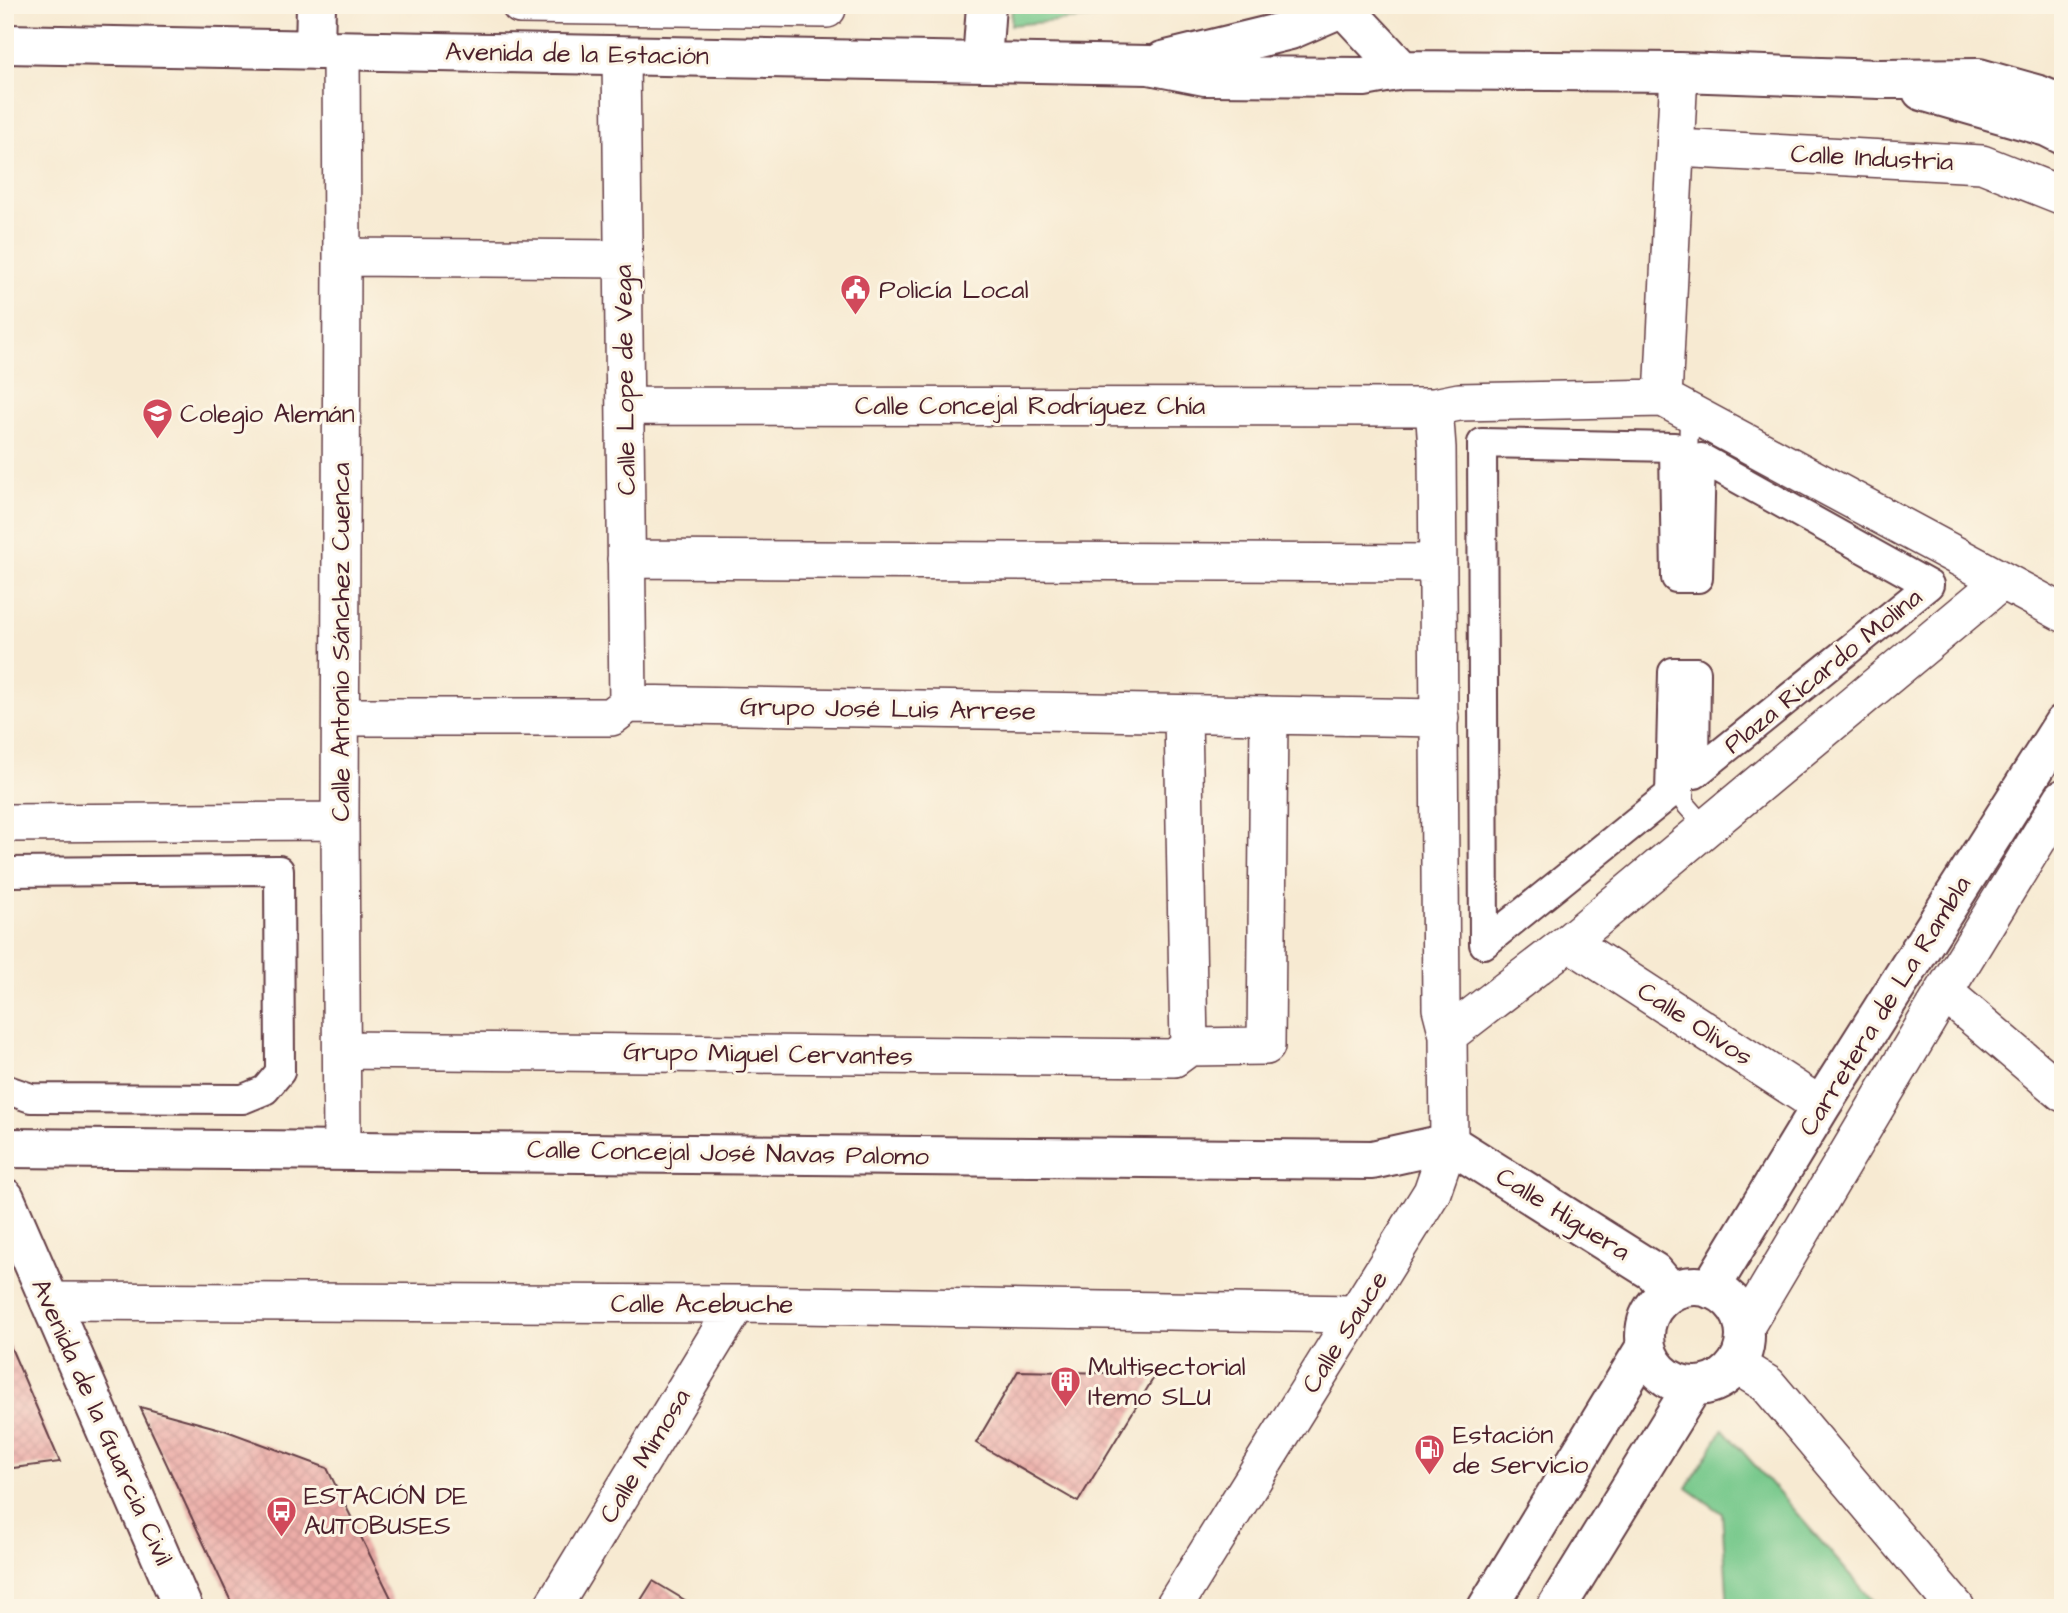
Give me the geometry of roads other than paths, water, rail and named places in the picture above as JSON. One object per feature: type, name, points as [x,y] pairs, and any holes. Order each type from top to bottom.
[{"type":"street","points":[[316,5],[328,50]]},
{"type":"street","points":[[520,5],[827,7]]},
{"type":"street","points":[[982,62],[986,5]]},
{"type":"street","name":"Avenida de la Estación","points":[[1149,65],[1290,30],[1345,6],[1402,70]]},
{"type":"street","name":"Avenida de la Estación","points":[[5,44],[1149,65],[1205,76],[1364,77],[1402,70],[1679,72]]},
{"type":"street","name":"Calle Antonio Sánchez Cuenca","points":[[328,50],[342,257],[342,1149]]},
{"type":"street","name":"Calle Lope de Vega","points":[[621,55],[628,704]]},
{"type":"street","points":[[1676,405],[1676,148],[1679,72],[1880,79],[1979,78],[2039,95],[2063,105]]},
{"type":"street","points":[[1880,79],[2047,127],[2063,135]]},
{"type":"street","name":"Calle Industria","points":[[1676,148],[1982,164],[2063,196]]},
{"type":"street","points":[[342,257],[624,259]]},
{"type":"street","points":[[1448,1035],[1441,1009],[1437,448],[1434,407],[1459,402],[1676,405],[2063,613]]},
{"type":"street","name":"Calle Concejal Rodríguez Chía","points":[[626,406],[1434,407]]},
{"type":"street","name":"Plaza Ricardo Molina","points":[[1482,443],[1674,447],[1676,578],[1698,578],[1700,458],[1929,585],[1695,774],[1696,673],[1673,672],[1670,794],[1484,944],[1482,443]]},
{"type":"street","points":[[626,559],[1438,563]]},
{"type":"street","name":"Plaza Ricardo Molina","points":[[1448,1035],[1569,942],[2002,581]]},
{"type":"street","name":"Grupo José Luis Arrese","points":[[341,717],[611,717],[628,704],[1440,718]]},
{"type":"street","points":[[1183,714],[1189,1047]]},
{"type":"street","name":"Grupo Miguel Cervantes","points":[[342,1051],[1174,1058],[1189,1047],[1266,1046],[1269,715]]},
{"type":"street","name":"Carretera de La Rambla","points":[[1710,1289],[1821,1106],[2063,724]]},
{"type":"street","name":"Carretera de La Rambla","points":[[1745,1327],[2063,798]]},
{"type":"street","points":[[5,823],[340,821]]},
{"type":"street","points":[[5,873],[279,870],[279,1072],[265,1090],[243,1099],[31,1098],[5,1089]]},
{"type":"street","name":"Calle Olivos","points":[[1569,942],[1821,1106]]},
{"type":"street","points":[[1944,992],[2063,1094]]},
{"type":"street","name":"Calle Sauce","points":[[1173,1608],[1432,1192],[1449,1143],[1448,1035]]},
{"type":"street","name":"Calle Concejal José Navas Palomo","points":[[5,1148],[1372,1160],[1449,1143]]},
{"type":"street","name":"Calle Higuera","points":[[1449,1143],[1654,1272],[1671,1292]]},
{"type":"street","name":"Avenida de la Guarcia Civil","points":[[5,1198],[183,1608]]},
{"type":"street","points":[[1686,1286],[1702,1286],[1717,1291],[1730,1300],[1740,1312],[1745,1327],[1742,1354],[1736,1365],[1709,1384],[1693,1386],[1662,1374],[1652,1362],[1646,1346],[1645,1330],[1649,1314],[1659,1301],[1686,1286]]},
{"type":"street","name":"Calle Acebuche","points":[[49,1301],[737,1304],[1355,1314]]},
{"type":"street","name":"Calle Mimosa","points":[[552,1608],[737,1304]]},
{"type":"street","points":[[1487,1608],[1646,1346]]},
{"type":"street","points":[[1736,1365],[1767,1384],[1956,1608]]},
{"type":"street","points":[[1556,1608],[1693,1386]]},
{"type":"lane","points":[[1676,405],[1686,570]]},
{"type":"lane","points":[[1684,678],[1684,803],[1706,828]]},
{"type":"place","name":"Policía Local","points":[[856,317]]},
{"type":"place","name":"Colegio Alemán","points":[[157,441]]},
{"type":"place","name":"Multisectorial Itemo SLU","points":[[1065,1409]]},
{"type":"place","name":"Estación de Servicio","points":[[1430,1477]]},
{"type":"place","name":"ESTACIÓN DE AUTOBUSES","points":[[281,1538]]}]
